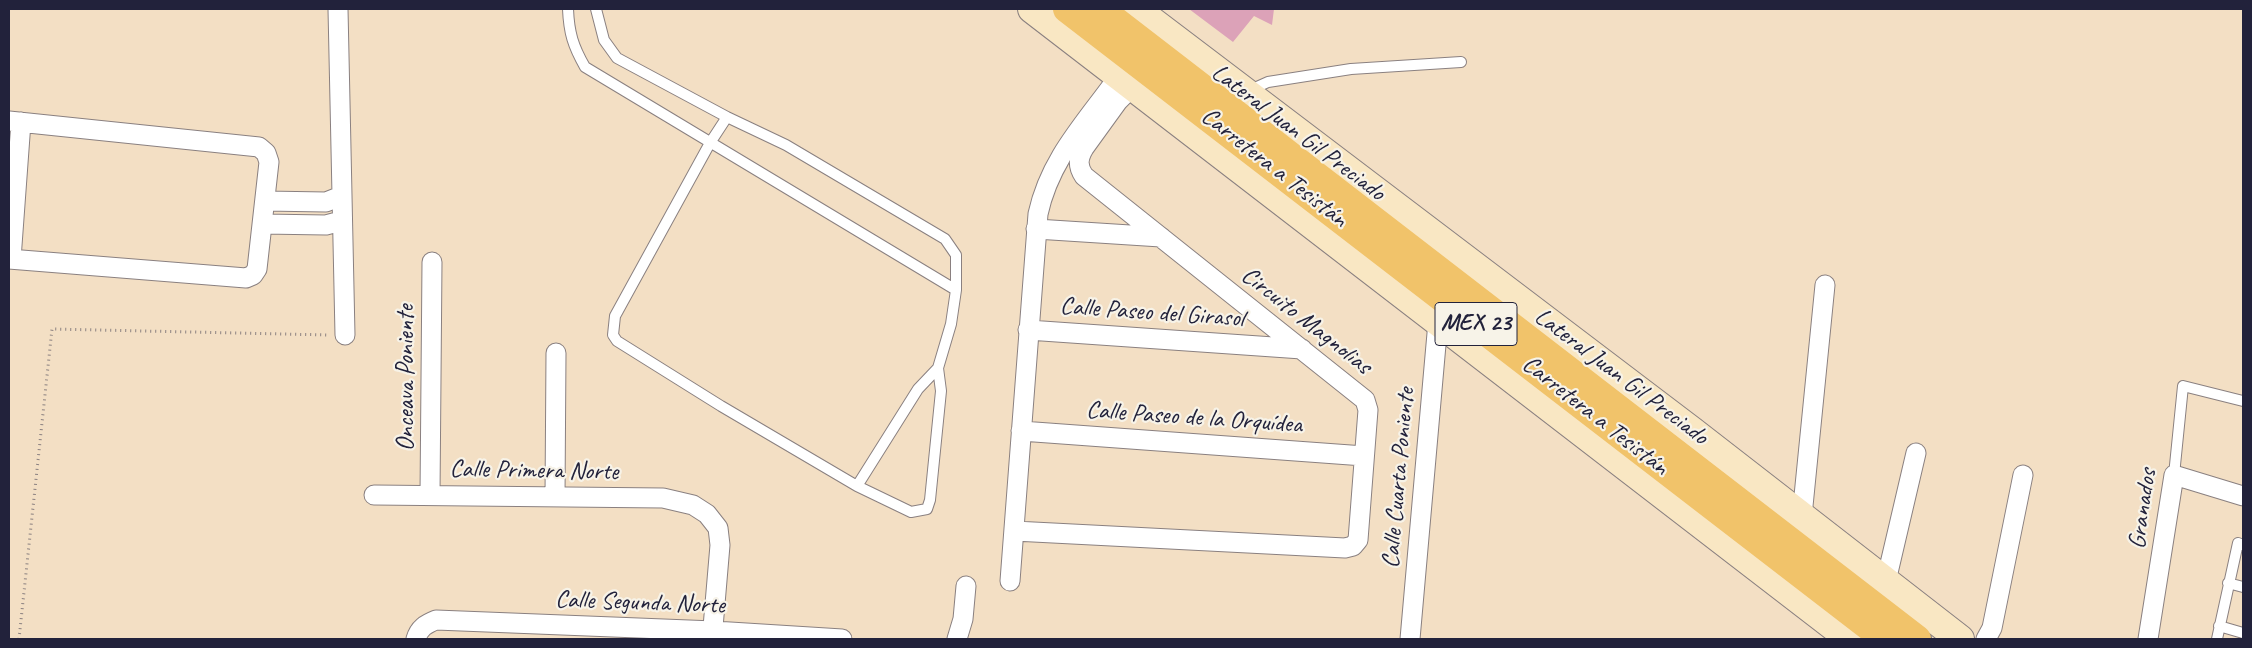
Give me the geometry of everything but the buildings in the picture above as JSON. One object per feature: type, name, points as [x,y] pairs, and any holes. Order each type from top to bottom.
[{"type":"main road","name":"Lateral Juan Gil Preciado","points":[[1032,9],[1244,173],[1314,186],[1802,516],[1960,639]]},
{"type":"main road","name":"Carretera a Tesistán","points":[[1068,9],[1277,157]]},
{"type":"main road","name":"Carretera a Tesistán","points":[[1100,9],[1277,157],[1885,639]]},
{"type":"main road","name":"Lateral Juan Gil Preciado","points":[[1136,9],[1284,122],[1314,186],[1438,322],[1850,639]]},
{"type":"main road","points":[[1244,173],[1277,157],[1284,122]]},
{"type":"main road","name":"Carretera a Tesistán","points":[[1314,186],[1917,639]]},
{"type":"street","points":[[338,9],[341,221],[345,335]]},
{"type":"street","points":[[1010,581],[1036,229],[1042,196],[1060,156],[1126,81]]},
{"type":"street","name":"Circuito Magnolias","points":[[1014,531],[1345,548],[1353,546],[1358,540],[1368,410],[1365,400],[1084,176],[1079,163],[1084,148],[1118,101],[1126,81]]},
{"type":"street","points":[[15,121],[259,147],[266,153],[269,162],[265,201],[258,269],[253,275],[246,278],[10,259],[15,121]]},
{"type":"street","points":[[265,201],[326,202],[341,196]]},
{"type":"street","points":[[263,224],[326,225],[341,221]]},
{"type":"street","points":[[1036,229],[1161,237]]},
{"type":"street","name":"Onceava Poniente","points":[[430,495],[432,262]]},
{"type":"street","points":[[1802,516],[1825,284]]},
{"type":"street","name":"Calle Cuarta Poniente","points":[[1410,639],[1438,322]]},
{"type":"street","name":"Calle Paseo del Girasol","points":[[1028,330],[1302,349]]},
{"type":"street","points":[[556,353],[556,497]]},
{"type":"street","name":"Calle Paseo de la Orquídea","points":[[1021,431],[1364,456]]},
{"type":"street","points":[[1886,581],[1916,453]]},
{"type":"street","points":[[1986,639],[1992,628],[2023,475]]},
{"type":"street","points":[[2174,475],[2243,496]]},
{"type":"street","name":"Granados","points":[[2148,639],[2174,475]]},
{"type":"street","name":"Calle Primera Norte","points":[[374,495],[663,498],[693,505],[707,514],[718,528],[720,545],[713,635]]},
{"type":"street","points":[[957,639],[963,619],[966,586]]},
{"type":"street","name":"Calle Segunda Norte","points":[[416,639],[418,633],[425,625],[436,620],[713,635],[842,639]]},
{"type":"lane","points":[[568,9],[569,29],[575,50],[585,67],[956,290]]},
{"type":"lane","points":[[596,9],[604,40],[618,58],[727,117],[786,145],[945,239],[956,255],[956,290],[951,324],[938,368],[941,391],[930,500],[927,509],[911,512],[857,486],[720,406],[617,342],[613,335],[615,316],[710,143],[727,117]]},
{"type":"lane","points":[[1245,93],[1268,82],[1351,69],[1461,62]]},
{"type":"lane","points":[[857,486],[918,389],[938,368]]},
{"type":"lane","name":"Granados","points":[[2174,475],[2183,386],[2243,401]]},
{"type":"lane","points":[[2217,639],[2238,543],[2243,545]]},
{"type":"lane","points":[[2228,583],[2243,587]]},
{"type":"lane","points":[[2219,626],[2243,633]]},
{"type":"path","points":[[19,639],[52,329],[345,335]]}]
